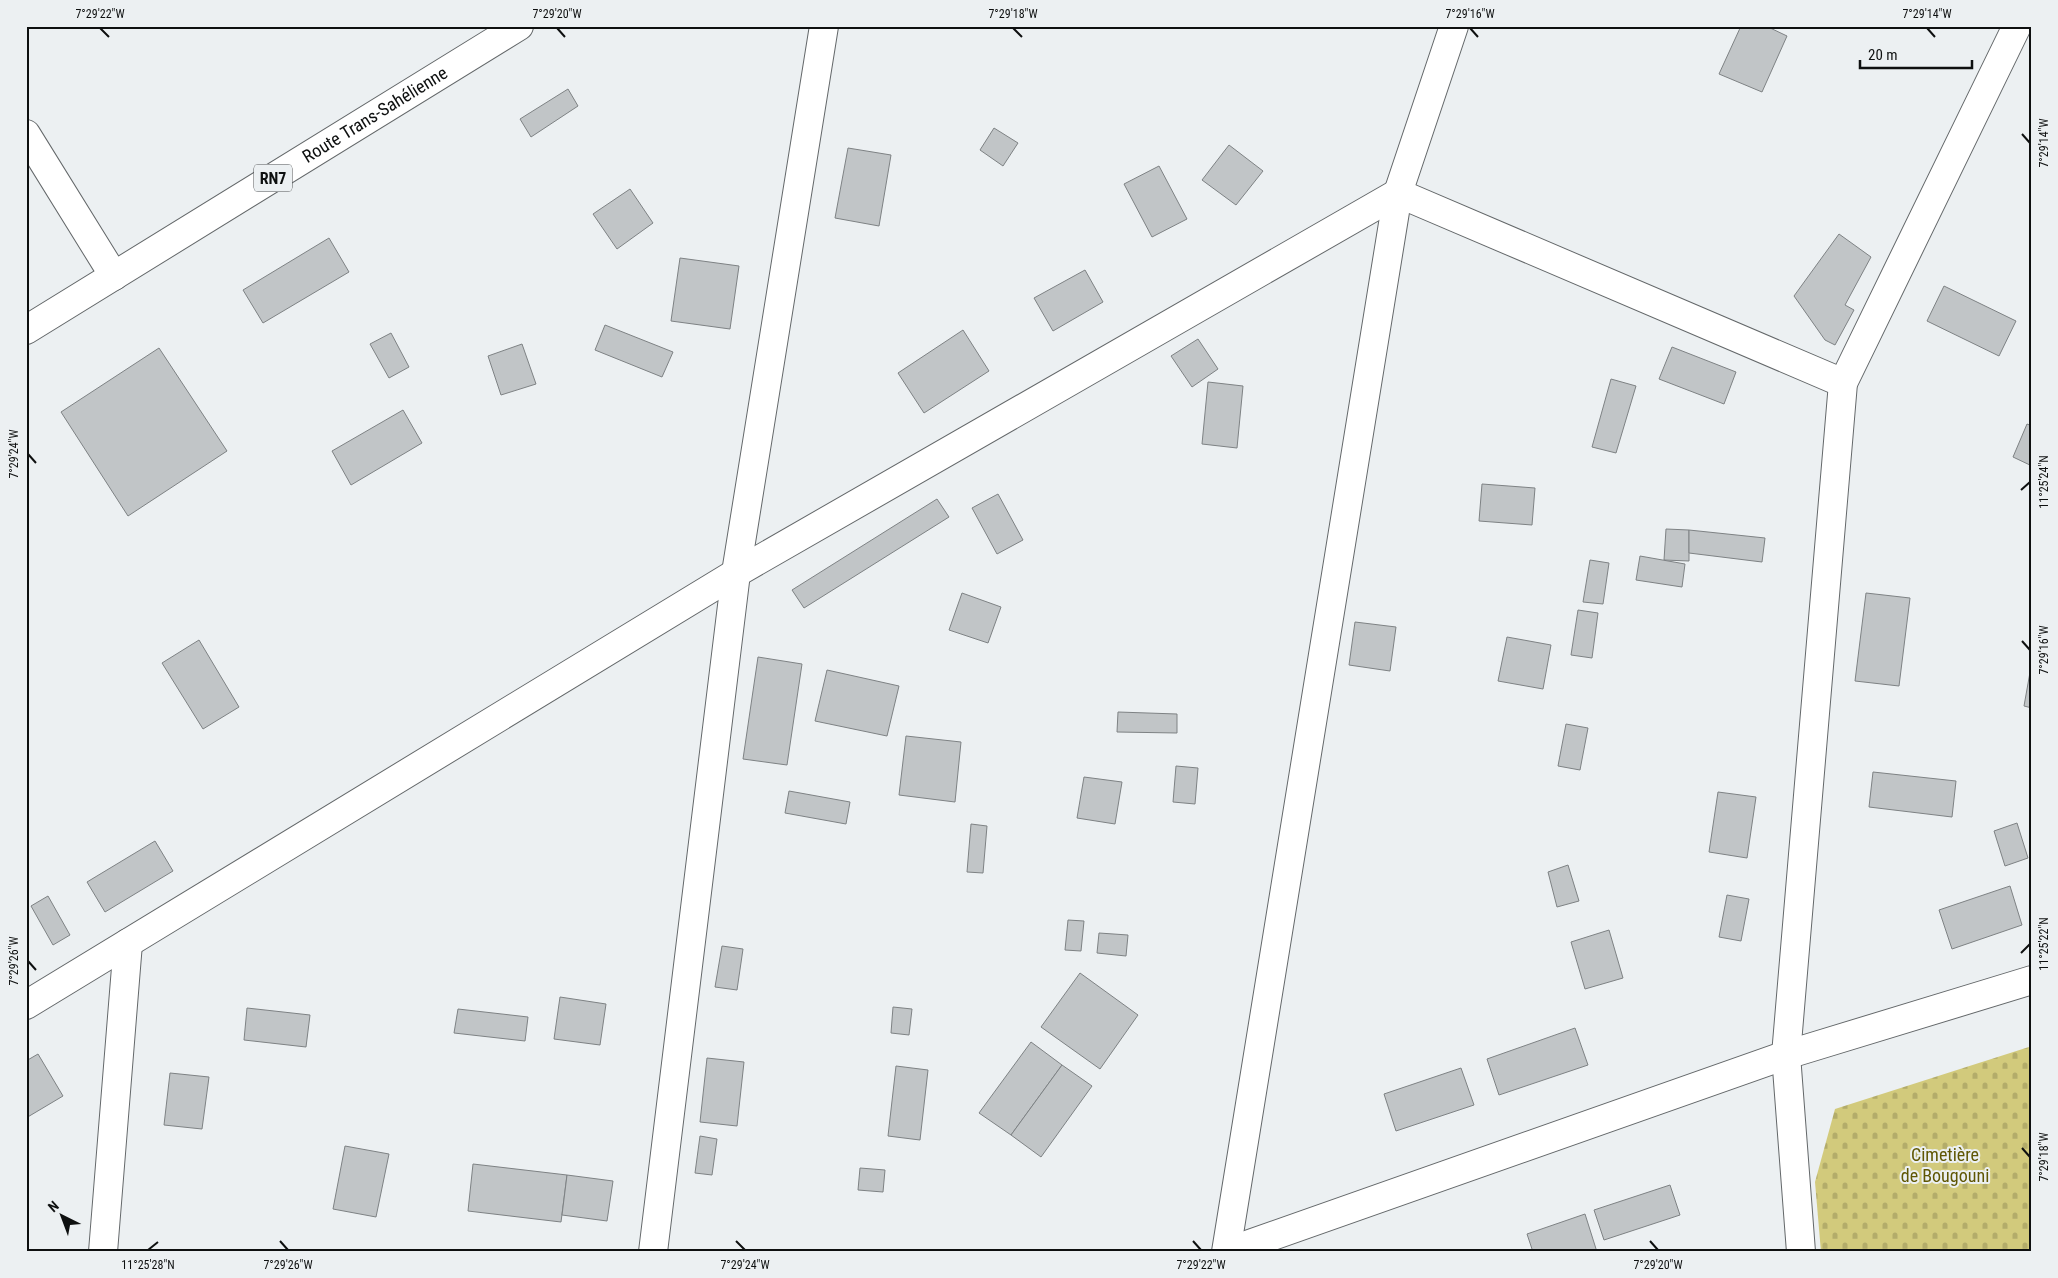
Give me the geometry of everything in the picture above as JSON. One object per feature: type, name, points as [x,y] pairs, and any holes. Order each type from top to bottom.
[{"type":"main road","name":"Route Trans-Sahélienne","points":[[26,330],[519,26]]},
{"type":"main road","points":[[654,1252],[736,573],[824,26]]},
{"type":"main road","points":[[1454,26],[1398,193],[1226,1252],[1786,1055],[2032,980]]},
{"type":"main road","points":[[1801,1252],[1786,1055],[1843,383],[2017,26]]},
{"type":"main road","points":[[26,134],[114,276]]},
{"type":"main road","points":[[26,1005],[736,573],[1398,193]]},
{"type":"main road","points":[[1398,193],[1843,383]]},
{"type":"main road","points":[[103,1252],[128,943]]},
{"type":"green space","name":"Cimetière de Bougouni","points":[[2032,1046],[2032,1252],[1821,1252],[1815,1182],[1835,1109]]},
{"type":"building","points":[[1741,26],[1766,26],[1787,36],[1762,92],[1719,74]]},
{"type":"building","points":[[568,89],[578,106],[531,137],[520,119]]},
{"type":"building","points":[[994,128],[1018,143],[1003,166],[980,150]]},
{"type":"building","points":[[1229,145],[1263,171],[1236,205],[1202,180]]},
{"type":"building","points":[[848,148],[891,155],[879,226],[835,218]]},
{"type":"building","points":[[1159,166],[1187,219],[1152,237],[1124,184]]},
{"type":"building","points":[[630,189],[653,223],[617,249],[593,214]]},
{"type":"building","points":[[1839,234],[1871,257],[1845,305],[1854,310],[1835,345],[1825,340],[1794,296]]},
{"type":"building","points":[[329,238],[349,272],[263,323],[243,290]]},
{"type":"building","points":[[680,258],[739,266],[730,329],[671,321]]},
{"type":"building","points":[[1085,270],[1103,302],[1053,331],[1034,298]]},
{"type":"building","points":[[1944,286],[2016,321],[1999,356],[1927,321]]},
{"type":"building","points":[[605,325],[673,352],[662,377],[595,350]]},
{"type":"building","points":[[963,330],[989,371],[924,413],[898,373]]},
{"type":"building","points":[[391,333],[409,367],[389,378],[370,344]]},
{"type":"building","points":[[1198,339],[1218,369],[1192,387],[1171,356]]},
{"type":"building","points":[[522,344],[536,384],[501,395],[488,356]]},
{"type":"building","points":[[1672,347],[1736,372],[1724,404],[1659,379]]},
{"type":"building","points":[[159,348],[227,451],[128,516],[61,412]]},
{"type":"building","points":[[1611,379],[1636,386],[1616,453],[1592,447]]},
{"type":"building","points":[[1208,382],[1243,386],[1237,448],[1202,444]]},
{"type":"building","points":[[403,410],[422,443],[351,485],[332,451]]},
{"type":"building","points":[[2027,424],[2032,426],[2032,466],[2013,457]]},
{"type":"building","points":[[1482,484],[1535,488],[1532,525],[1479,521]]},
{"type":"building","points":[[998,494],[1023,540],[997,554],[972,508]]},
{"type":"building","points":[[937,499],[949,517],[804,608],[792,590]]},
{"type":"building","points":[[1666,529],[1689,530],[1689,561],[1664,560]]},
{"type":"building","points":[[1689,530],[1765,538],[1762,562],[1689,553]]},
{"type":"building","points":[[1640,556],[1685,564],[1682,587],[1636,580]]},
{"type":"building","points":[[1590,560],[1609,563],[1603,604],[1583,602]]},
{"type":"building","points":[[962,593],[1001,607],[988,643],[949,630]]},
{"type":"building","points":[[1866,593],[1910,598],[1899,686],[1855,681]]},
{"type":"building","points":[[1578,610],[1598,613],[1592,658],[1571,655]]},
{"type":"building","points":[[1355,622],[1396,627],[1390,671],[1349,665]]},
{"type":"building","points":[[1507,637],[1551,645],[1543,689],[1498,681]]},
{"type":"building","points":[[199,640],[239,707],[203,729],[162,663]]},
{"type":"building","points":[[758,657],[802,664],[787,765],[743,759]]},
{"type":"building","points":[[2032,661],[2032,708],[2024,706]]},
{"type":"building","points":[[827,670],[899,686],[887,736],[815,721]]},
{"type":"building","points":[[1118,712],[1177,714],[1177,733],[1117,732]]},
{"type":"building","points":[[1566,724],[1588,728],[1580,770],[1558,766]]},
{"type":"building","points":[[906,736],[961,742],[955,802],[899,795]]},
{"type":"building","points":[[1176,766],[1198,768],[1195,804],[1173,802]]},
{"type":"building","points":[[1873,772],[1956,781],[1952,817],[1869,807]]},
{"type":"building","points":[[1084,777],[1122,782],[1115,824],[1077,818]]},
{"type":"building","points":[[789,791],[850,802],[846,824],[785,813]]},
{"type":"building","points":[[1718,792],[1756,797],[1747,858],[1709,852]]},
{"type":"building","points":[[2017,823],[2028,858],[2005,866],[1994,831]]},
{"type":"building","points":[[971,824],[987,826],[983,873],[967,872]]},
{"type":"building","points":[[155,841],[173,871],[105,912],[87,882]]},
{"type":"building","points":[[1568,865],[1579,901],[1557,907],[1548,872]]},
{"type":"building","points":[[2010,886],[2022,925],[1952,949],[1939,910]]},
{"type":"building","points":[[1727,895],[1749,899],[1741,941],[1719,937]]},
{"type":"building","points":[[48,896],[70,935],[53,945],[31,906]]},
{"type":"building","points":[[1068,920],[1084,921],[1081,951],[1065,950]]},
{"type":"building","points":[[1609,930],[1623,978],[1585,989],[1571,942]]},
{"type":"building","points":[[1099,933],[1128,935],[1126,956],[1097,953]]},
{"type":"building","points":[[722,946],[743,949],[737,990],[715,987]]},
{"type":"building","points":[[1080,973],[1138,1015],[1100,1069],[1041,1027]]},
{"type":"building","points":[[560,997],[606,1004],[600,1045],[554,1039]]},
{"type":"building","points":[[893,1007],[912,1009],[909,1035],[891,1033]]},
{"type":"building","points":[[247,1008],[310,1015],[306,1047],[244,1040]]},
{"type":"building","points":[[458,1009],[528,1017],[525,1041],[454,1033]]},
{"type":"building","points":[[1575,1028],[1588,1065],[1499,1095],[1487,1059]]},
{"type":"building","points":[[1031,1042],[1062,1065],[1011,1135],[979,1113]]},
{"type":"building","points":[[38,1054],[63,1096],[26,1118],[26,1061]]},
{"type":"building","points":[[707,1058],[744,1062],[737,1126],[700,1122]]},
{"type":"building","points":[[1062,1065],[1092,1086],[1041,1157],[1011,1135]]},
{"type":"building","points":[[896,1066],[928,1070],[920,1140],[888,1136]]},
{"type":"building","points":[[1461,1068],[1474,1105],[1396,1131],[1384,1094]]},
{"type":"building","points":[[170,1073],[209,1077],[202,1129],[164,1125]]},
{"type":"building","points":[[700,1136],[717,1139],[712,1175],[695,1173]]},
{"type":"building","points":[[345,1146],[389,1154],[376,1217],[333,1209]]},
{"type":"building","points":[[473,1164],[567,1175],[561,1222],[468,1211]]},
{"type":"building","points":[[860,1168],[885,1170],[883,1192],[858,1190]]},
{"type":"building","points":[[567,1175],[613,1181],[607,1221],[562,1215]]},
{"type":"building","points":[[1670,1185],[1680,1215],[1604,1240],[1594,1210]]},
{"type":"building","points":[[1585,1214],[1597,1252],[1533,1252],[1527,1234]]}]
